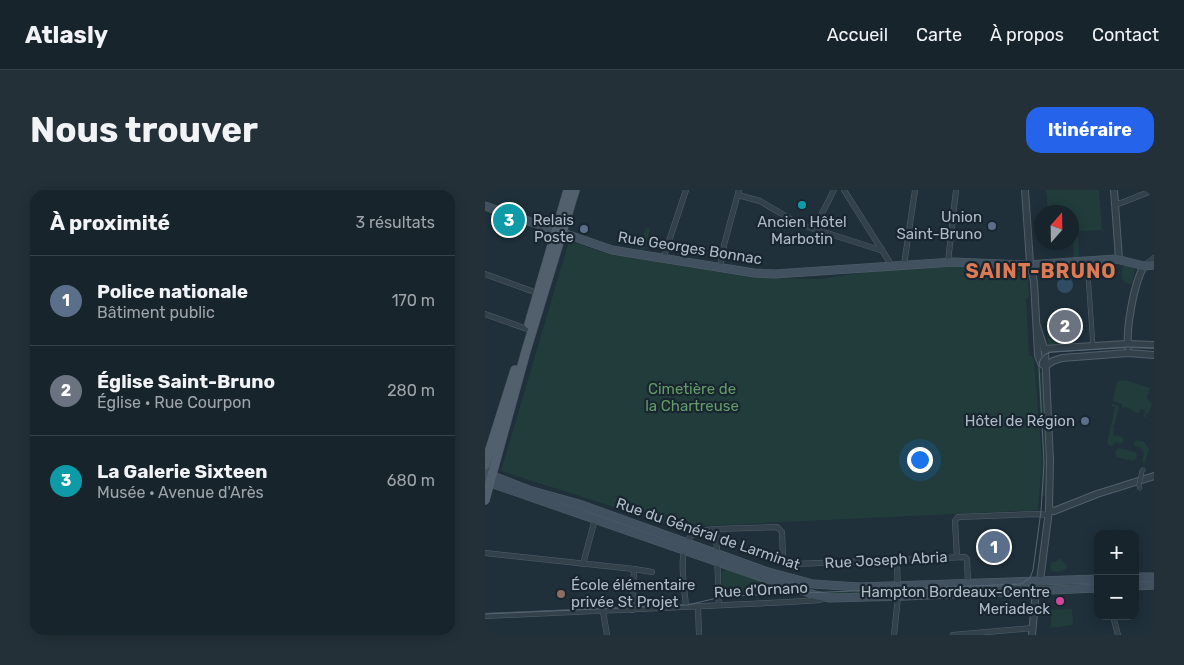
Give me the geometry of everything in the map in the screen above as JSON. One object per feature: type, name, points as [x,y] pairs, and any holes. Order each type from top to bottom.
[{"type":"main road","points":[[485,500],[487,479],[559,232],[569,190]]},
{"type":"main road","points":[[485,465],[505,415],[537,293],[575,190]]},
{"type":"main road","name":"Rue Georges Bonnac","points":[[485,206],[612,250],[766,274],[948,262],[1031,265],[1119,260],[1144,266],[1154,265]]},
{"type":"main road","name":"Rue du Général de Larminat","points":[[487,479],[595,519],[685,546]]},
{"type":"main road","name":"Rue du Général de Larminat","points":[[487,479],[579,504],[800,590],[825,597]]},
{"type":"main road","name":"Rue du Général de Larminat","points":[[717,558],[813,584],[850,587],[1094,579]]},
{"type":"main road","points":[[1139,578],[1154,577]]},
{"type":"main road","points":[[1139,586],[1154,585]]},
{"type":"main road","name":"Rue d'Ornano","points":[[825,597],[898,597],[1094,588]]},
{"type":"street","points":[[663,259],[686,190]]},
{"type":"street","points":[[814,229],[834,190]]},
{"type":"street","points":[[844,190],[891,266]]},
{"type":"street","points":[[904,265],[915,190]]},
{"type":"street","points":[[948,262],[956,190]]},
{"type":"street","points":[[1025,190],[1034,282],[1038,354],[1041,363],[1045,366]]},
{"type":"street","points":[[1114,190],[1119,260]]},
{"type":"street","points":[[1115,204],[1154,190]]},
{"type":"street","points":[[720,268],[724,245],[739,192],[760,201],[799,224],[880,250],[882,249]]},
{"type":"street","points":[[1128,353],[1127,336],[1140,275],[1144,266],[1154,258]]},
{"type":"street","points":[[1087,262],[1093,346]]},
{"type":"street","points":[[485,274],[537,293]]},
{"type":"street","points":[[485,314],[527,329]]},
{"type":"street","points":[[1037,326],[1045,349],[1051,461],[1049,510],[1040,581]]},
{"type":"street","points":[[1038,354],[1045,349],[1127,344],[1154,345]]},
{"type":"street","points":[[1045,366],[1060,359],[1128,353],[1154,355]]},
{"type":"street","points":[[1140,489],[1139,485],[1144,469]]},
{"type":"street","points":[[957,557],[956,518],[958,517],[1007,515],[1049,510],[1154,476]]},
{"type":"street","points":[[583,564],[595,519]]},
{"type":"street","name":"Rue Joseph Abria","points":[[715,529],[775,526],[780,528],[782,532],[783,559],[790,564],[965,556],[967,559],[968,584]]},
{"type":"street","points":[[686,608],[685,546],[690,537],[698,532],[715,529],[719,605]]},
{"type":"street","points":[[485,553],[652,572]]},
{"type":"street","points":[[894,635],[898,597],[897,560]]},
{"type":"street","points":[[632,610],[634,569]]},
{"type":"street","points":[[1032,635],[1036,591]]},
{"type":"street","name":"Rue d'Ornano","points":[[485,616],[686,608],[820,600],[825,597]]},
{"type":"street","points":[[698,607],[699,635]]},
{"type":"street","points":[[603,611],[607,635]]},
{"type":"street","points":[[1114,620],[1118,635]]},
{"type":"street","points":[[953,635],[1033,628]]},
{"type":"green space","points":[[1046,190],[1099,190],[1102,230],[1079,231],[1079,205],[1047,205]]},
{"type":"green space","points":[[646,228],[650,229],[644,250],[640,249]]},
{"type":"green space","name":"Cimetière de la Chartreuse","points":[[569,241],[608,254],[755,278],[820,279],[866,272],[954,266],[1009,268],[1014,272],[1027,272],[1029,296],[1026,300],[1029,355],[1034,358],[1042,461],[1038,510],[677,527],[501,471]]},
{"type":"green space","points":[[1073,250],[1079,250],[1079,258],[1074,259]]},
{"type":"green space","points":[[1124,265],[1135,269],[1132,284],[1128,284],[1122,278]]},
{"type":"green space","points":[[1047,334],[1051,334],[1051,336],[1073,334],[1073,345],[1049,346]]},
{"type":"green space","points":[[1037,366],[1042,374],[1048,454],[1047,496],[1041,496],[1043,455]]},
{"type":"green space","points":[[1125,380],[1150,388],[1147,397],[1152,403],[1150,412],[1146,414],[1146,417],[1144,417],[1145,410],[1140,409],[1139,413],[1134,412],[1130,408],[1122,408],[1122,404],[1113,401],[1117,381]]},
{"type":"green space","points":[[1112,404],[1119,406],[1113,426],[1113,435],[1123,437],[1124,441],[1121,444],[1116,442],[1112,446],[1107,444],[1115,407],[1111,406]]},
{"type":"green space","points":[[1136,440],[1144,442],[1149,449],[1145,463],[1142,462],[1144,453],[1140,447],[1133,445]]},
{"type":"green space","points":[[1119,448],[1134,452],[1137,455],[1136,459],[1132,461],[1117,457],[1115,454]]},
{"type":"green space","points":[[1059,558],[1067,565],[1066,569],[1057,572],[1052,571],[1050,568],[1051,563]]},
{"type":"green space","points":[[726,569],[784,591],[722,593],[721,573]]},
{"type":"green space","points":[[1030,584],[1030,589],[903,594],[903,587]]},
{"type":"green space","points":[[894,588],[894,594],[831,596],[814,592]]},
{"type":"green space","points":[[1072,609],[1073,625],[1051,628],[1051,610]]},
{"type":"water","points":[[1065,277],[1073,285],[1065,293],[1057,285]]},
{"type":"tram line","points":[[485,614],[688,605],[733,596],[1021,584],[1030,578],[1033,570],[1041,511],[1044,463],[1039,367],[1041,359],[1053,352],[1128,347],[1154,348]]},
{"type":"place","name":"Ancien Hôtel Marbotin","points":[[802,205]]},
{"type":"place","name":"La Galerie Sixteen","points":[[509,220]]},
{"type":"place","name":"Union Saint-Bruno","points":[[992,226]]},
{"type":"place","name":"Relais Poste","points":[[584,229]]},
{"type":"place","name":"Église Saint-Bruno","points":[[1065,326]]},
{"type":"place","name":"Hôtel de Région","points":[[1085,421]]},
{"type":"place","name":"Police nationale","points":[[994,547]]},
{"type":"place","name":"École élémentaire privée St Projet","points":[[561,594]]},
{"type":"place","name":"Hampton Bordeaux-Centre Meriadeck","points":[[1060,601]]},
{"type":"district","name":"SAINT-BRUNO","points":[[1041,271]]}]
